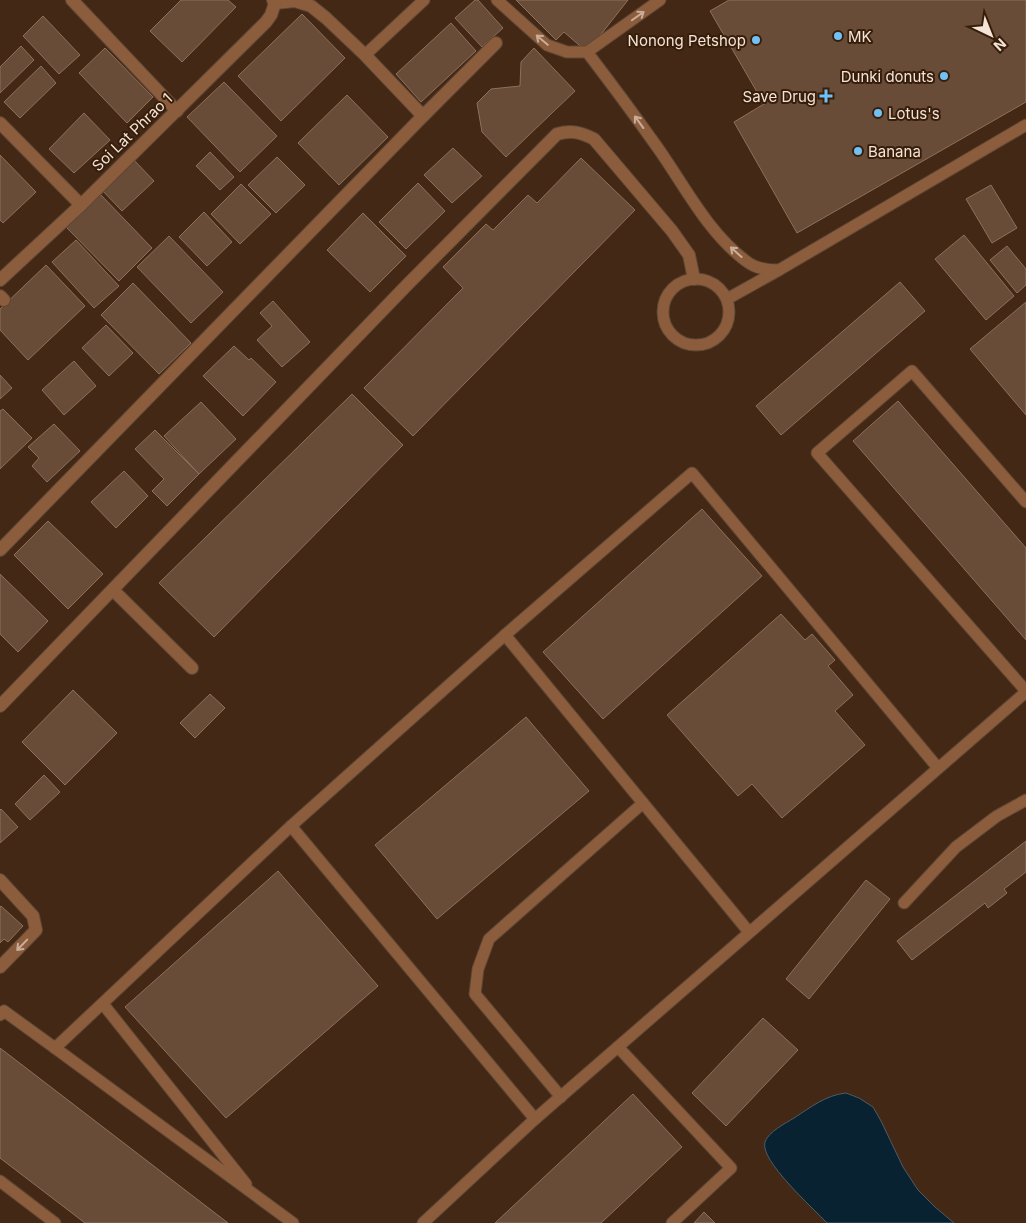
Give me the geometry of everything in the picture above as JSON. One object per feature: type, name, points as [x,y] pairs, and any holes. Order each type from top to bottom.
[{"type":"street","points":[[72,0],[177,111]]},
{"type":"street","points":[[274,2],[295,2],[311,6],[365,55],[423,116]]},
{"type":"street","name":"Soi Lat Phrao 1","points":[[0,280],[81,205],[266,22],[271,15],[274,2]]},
{"type":"street","points":[[0,550],[423,116],[496,44]]},
{"type":"street","points":[[0,123],[81,205]]},
{"type":"street","points":[[0,706],[407,285],[557,134],[568,131],[582,133],[594,139],[672,231],[689,255],[694,279]]},
{"type":"street","points":[[113,590],[192,668]]},
{"type":"street","points":[[0,880],[33,916],[36,930],[0,967]]},
{"type":"lane","points":[[365,55],[424,0]]},
{"type":"lane","points":[[497,0],[547,45],[567,52],[587,52],[660,0]]},
{"type":"lane","points":[[587,52],[656,144],[696,205],[718,234],[748,263],[764,270],[779,270]]},
{"type":"lane","points":[[727,299],[1026,125]]},
{"type":"lane","points":[[694,279],[713,283],[727,299],[730,310],[724,330],[716,339],[706,344],[696,346],[685,344],[676,339],[664,323],[664,303],[668,294],[675,286],[684,281],[694,279]]},
{"type":"lane","points":[[423,1223],[561,1096],[1026,692],[817,452],[912,371],[1026,502]]},
{"type":"lane","points":[[55,1048],[291,826],[505,635],[692,473],[938,768]]},
{"type":"lane","points":[[505,635],[749,932]]},
{"type":"lane","points":[[904,903],[956,847],[997,816],[1026,800]]},
{"type":"lane","points":[[561,1096],[476,994],[478,969],[489,939],[644,803]]},
{"type":"lane","points":[[291,826],[535,1119]]},
{"type":"lane","points":[[103,1004],[256,1196]]},
{"type":"lane","points":[[0,1015],[4,1011],[293,1223]]},
{"type":"lane","points":[[618,1047],[731,1168],[672,1223]]},
{"type":"lane","points":[[0,1181],[55,1223]]},
{"type":"water","points":[[846,1093],[859,1098],[873,1107],[903,1167],[918,1190],[954,1223],[827,1223],[779,1172],[765,1150],[767,1138],[773,1131],[819,1102],[832,1096]]},
{"type":"building","points":[[181,0],[228,0],[236,7],[182,62],[150,31]]},
{"type":"building","points":[[475,0],[478,0],[503,28],[482,47],[455,18]]},
{"type":"building","points":[[516,0],[628,0],[587,52],[564,32],[556,40]]},
{"type":"building","name":"Lotus's","points":[[729,0],[1026,0],[1026,102],[797,233],[734,122],[764,104],[710,11]]},
{"type":"building","points":[[302,14],[345,58],[281,121],[238,76]]},
{"type":"building","points":[[43,16],[80,55],[59,74],[23,36]]},
{"type":"building","points":[[451,23],[476,51],[421,102],[396,74]]},
{"type":"building","points":[[21,46],[34,60],[0,93],[0,67]]},
{"type":"building","points":[[105,48],[153,97],[127,123],[79,73]]},
{"type":"building","points":[[534,48],[575,91],[506,157],[482,132],[477,103],[491,89],[520,86],[521,62]]},
{"type":"building","points":[[41,66],[56,83],[20,118],[4,102]]},
{"type":"building","points":[[224,82],[277,136],[240,172],[187,117]]},
{"type":"building","points":[[347,95],[388,137],[339,185],[298,143]]},
{"type":"building","points":[[84,113],[110,140],[74,173],[49,149]]},
{"type":"building","points":[[453,148],[482,176],[452,203],[424,175]]},
{"type":"building","points":[[210,152],[234,177],[220,190],[196,166]]},
{"type":"building","points":[[0,155],[36,192],[3,223],[0,220]]},
{"type":"building","points":[[277,157],[305,185],[276,213],[248,185]]},
{"type":"building","points":[[132,158],[154,181],[122,211],[100,188]]},
{"type":"building","points":[[581,158],[635,210],[413,436],[364,388],[463,288],[443,267],[486,224],[493,230],[528,195],[537,203]]},
{"type":"building","points":[[418,183],[445,211],[406,249],[379,222]]},
{"type":"building","points":[[241,184],[271,214],[240,244],[211,214]]},
{"type":"building","points":[[991,185],[1017,228],[992,243],[966,199]]},
{"type":"building","points":[[100,194],[152,248],[119,281],[66,227]]},
{"type":"building","points":[[204,212],[232,242],[207,266],[179,237]]},
{"type":"building","points":[[363,213],[406,256],[370,292],[327,250]]},
{"type":"building","points":[[964,235],[1014,296],[986,320],[935,259]]},
{"type":"building","points":[[169,236],[223,292],[191,323],[137,267]]},
{"type":"building","points":[[76,240],[119,286],[94,308],[52,262]]},
{"type":"building","points":[[1007,246],[1026,269],[1026,285],[1017,293],[990,260]]},
{"type":"building","points":[[46,265],[85,306],[28,360],[0,330],[0,309]]},
{"type":"building","points":[[900,282],[925,311],[781,435],[756,406]]},
{"type":"building","points":[[133,283],[191,343],[159,374],[101,315]]},
{"type":"building","points":[[273,301],[310,342],[282,367],[257,340],[272,326],[260,313]]},
{"type":"building","points":[[1026,302],[1026,415],[970,349]]},
{"type":"building","points":[[106,325],[133,353],[109,376],[82,348]]},
{"type":"building","points":[[234,346],[249,360],[251,358],[276,382],[243,416],[203,376]]},
{"type":"building","points":[[74,361],[96,386],[64,415],[42,390]]},
{"type":"building","points":[[0,375],[12,388],[0,399]]},
{"type":"building","points":[[352,394],[403,445],[214,637],[159,583]]},
{"type":"building","points":[[898,401],[1026,548],[1026,640],[853,441]]},
{"type":"building","points":[[201,402],[236,439],[199,474],[164,436]]},
{"type":"building","points":[[3,409],[32,438],[0,469],[0,411]]},
{"type":"building","points":[[54,424],[80,451],[47,482],[32,466],[39,458],[28,447]]},
{"type":"building","points":[[155,430],[199,474],[167,506],[152,491],[164,479],[135,449]]},
{"type":"building","points":[[124,471],[148,496],[116,528],[91,502]]},
{"type":"building","points":[[702,509],[762,576],[603,719],[543,652]]},
{"type":"building","points":[[48,521],[103,574],[68,609],[14,555]]},
{"type":"building","points":[[0,574],[48,621],[18,652],[0,634]]},
{"type":"building","points":[[781,614],[805,640],[812,634],[835,660],[828,666],[853,695],[835,711],[865,745],[782,818],[752,784],[738,796],[667,715]]},
{"type":"building","points":[[73,690],[117,733],[65,785],[22,742]]},
{"type":"building","points":[[210,694],[225,708],[195,738],[180,723]]},
{"type":"building","points":[[526,717],[589,791],[437,919],[375,845]]},
{"type":"building","points":[[44,775],[60,792],[30,820],[15,804]]},
{"type":"building","points":[[0,810],[18,827],[0,843]]},
{"type":"building","points":[[1026,841],[1026,872],[1004,889],[1007,893],[988,908],[985,903],[912,960],[897,941]]},
{"type":"building","points":[[278,871],[378,986],[226,1118],[125,1007]]},
{"type":"building","points":[[866,880],[890,899],[809,999],[786,979]]},
{"type":"building","points":[[0,907],[23,926],[8,942],[4,939],[0,943]]},
{"type":"building","points":[[763,1018],[798,1050],[726,1126],[692,1093]]},
{"type":"building","points":[[0,1048],[228,1223],[85,1223],[0,1158]]},
{"type":"building","points":[[633,1094],[682,1147],[601,1223],[495,1223]]},
{"type":"building","points":[[704,1212],[715,1223],[694,1223]]},
{"type":"place","name":"MK","points":[[838,36]]},
{"type":"place","name":"Nonong Petshop","points":[[756,40]]},
{"type":"place","name":"Dunki donuts","points":[[944,76]]},
{"type":"place","name":"Save Drug","points":[[826,96]]},
{"type":"place","name":"Lotus's","points":[[878,113]]},
{"type":"place","name":"Banana","points":[[858,151]]}]
